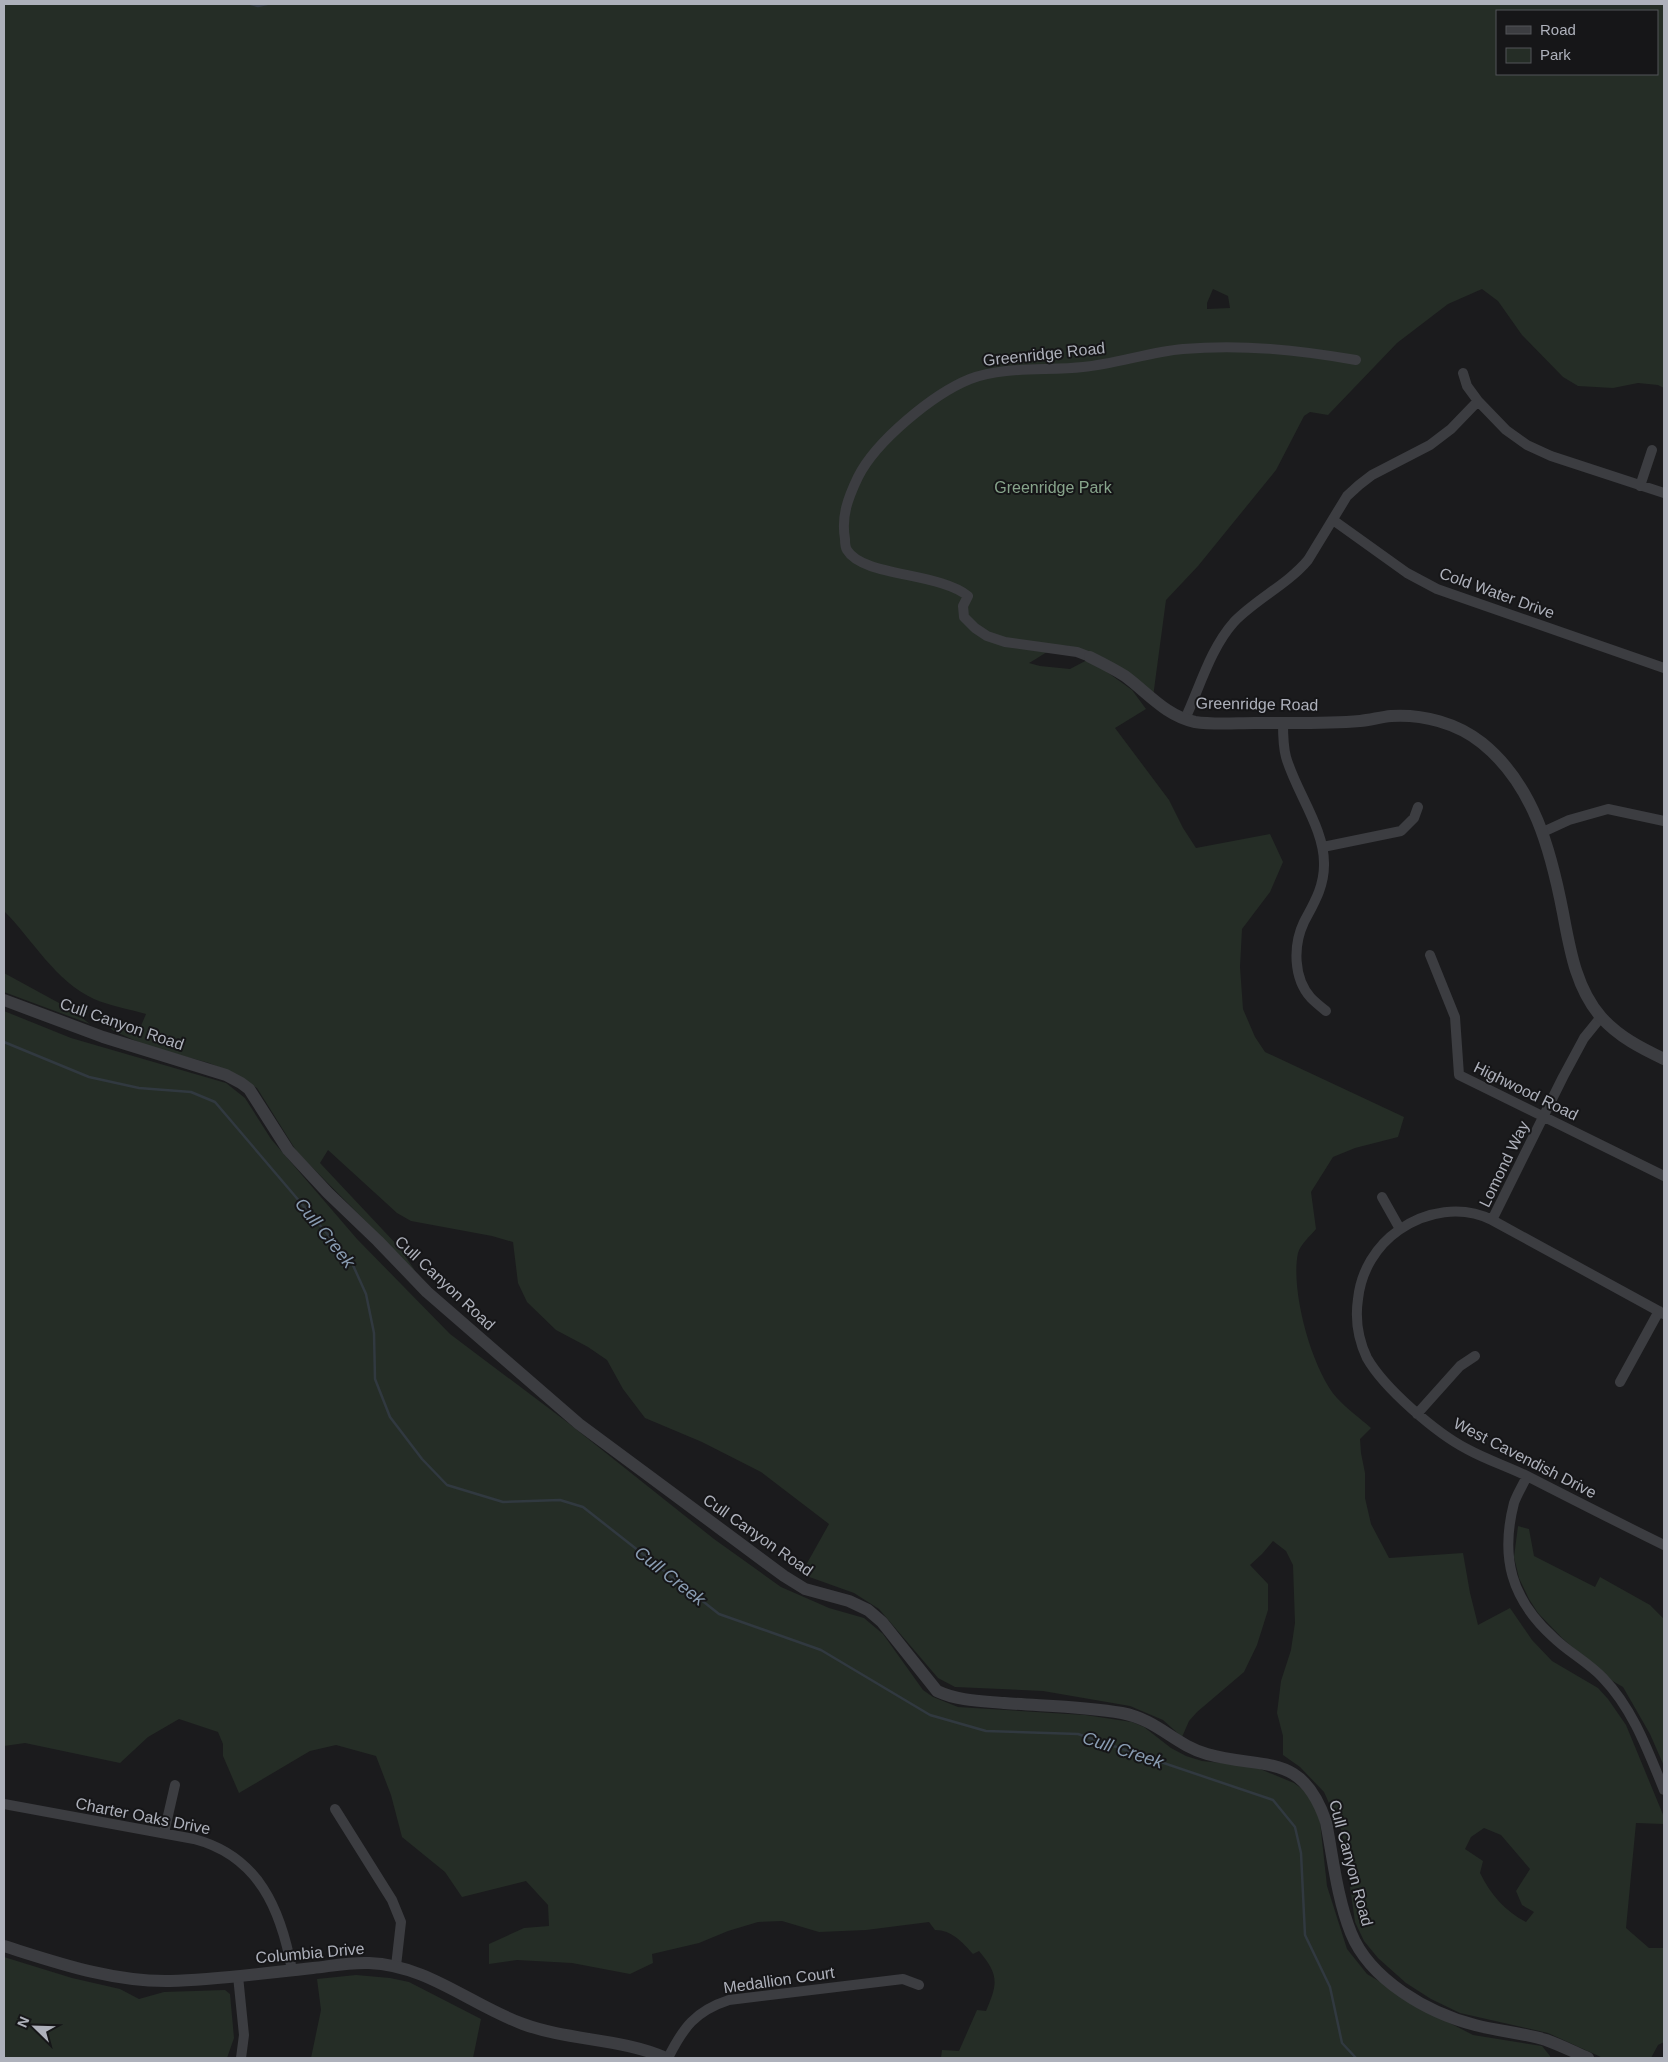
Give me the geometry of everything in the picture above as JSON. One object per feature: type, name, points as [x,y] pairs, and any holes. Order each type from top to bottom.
[{"type":"street","name":"Greenridge Road","points":[[1356,360],[1298,350],[1244,347],[1181,349],[1083,368],[1033,370],[973,378],[937,397],[903,424],[873,454],[859,474],[846,500],[842,525],[846,549],[860,563],[921,576],[958,588],[968,596],[962,606],[964,617],[987,636],[1005,642],[1077,652],[1090,657],[1126,677],[1164,708],[1185,719],[1207,723],[1283,723],[1359,721],[1407,716],[1442,722],[1480,742],[1497,756],[1524,794],[1543,832],[1558,886],[1576,973],[1591,1003],[1614,1030],[1630,1042],[1664,1059]]},
{"type":"street","points":[[1463,373],[1467,386],[1478,401],[1506,430],[1527,445],[1551,456],[1664,493]]},
{"type":"street","points":[[1185,719],[1213,655],[1226,632],[1246,611],[1300,569],[1347,496],[1372,475],[1430,445],[1451,429],[1478,401]]},
{"type":"street","points":[[1640,486],[1652,450]]},
{"type":"street","name":"Cold Water Drive","points":[[1332,520],[1407,573],[1437,589],[1664,668]]},
{"type":"street","points":[[1283,723],[1287,758],[1323,847],[1323,880],[1319,894],[1300,934],[1296,961],[1310,997],[1326,1011]]},
{"type":"street","points":[[1323,847],[1401,831],[1414,818],[1418,807]]},
{"type":"street","points":[[1543,832],[1569,820],[1608,809],[1664,821]]},
{"type":"street","name":"Highwood Road","points":[[1430,955],[1454,1017],[1459,1075],[1664,1176]]},
{"type":"street","name":"Cull Canyon Road","points":[[4,1000],[103,1037],[226,1076],[241,1083],[257,1100],[288,1150],[328,1193],[433,1298],[580,1424],[784,1576],[805,1589],[849,1601],[868,1610],[882,1622],[937,1691],[950,1697],[977,1701],[1094,1710],[1133,1716],[1151,1722],[1201,1752],[1268,1764],[1282,1768],[1296,1776],[1311,1789],[1321,1807],[1326,1822],[1346,1918],[1360,1949],[1378,1970],[1406,1994],[1443,2013],[1474,2025],[1547,2041],[1588,2058]]},
{"type":"street","name":"Lomond Way","points":[[1492,1220],[1584,1038],[1601,1017]]},
{"type":"street","points":[[1382,1196],[1400,1229]]},
{"type":"street","name":"West Cavendish Drive","points":[[1662,1313],[1492,1220],[1468,1213],[1445,1212],[1423,1217],[1400,1229],[1382,1245],[1366,1268],[1360,1282],[1357,1328],[1373,1367],[1417,1414],[1435,1429],[1466,1449],[1526,1476],[1664,1545]]},
{"type":"street","points":[[1620,1382],[1662,1313]]},
{"type":"street","points":[[1417,1414],[1460,1366],[1475,1356]]},
{"type":"street","points":[[1526,1476],[1515,1502],[1508,1536],[1508,1560],[1518,1592],[1529,1612],[1552,1637],[1603,1677],[1623,1704],[1641,1735],[1664,1790]]},
{"type":"street","points":[[164,1834],[175,1785]]},
{"type":"street","name":"Charter Oaks Drive","points":[[4,1804],[194,1839],[218,1847],[256,1878],[276,1910],[283,1928],[292,1970]]},
{"type":"street","points":[[335,1809],[392,1900],[401,1922],[396,1966]]},
{"type":"street","name":"Columbia Drive","points":[[4,1946],[83,1970],[131,1979],[169,1981],[238,1976],[355,1963],[396,1966],[429,1977],[504,2017],[525,2025],[545,2031],[636,2048],[667,2058]]},
{"type":"street","points":[[238,1976],[244,2035],[241,2058]]},
{"type":"street","name":"Medallion Court","points":[[667,2058],[689,2022],[706,2009],[729,2000],[903,1979],[919,1985]]},
{"type":"green space","name":"Greenridge Park","points":[[4,4],[1664,4],[1664,388],[1658,385],[1638,383],[1613,388],[1578,386],[1563,377],[1522,335],[1498,301],[1482,289],[1448,304],[1397,343],[1328,415],[1310,412],[1304,416],[1276,470],[1198,566],[1166,600],[1153,697],[1109,664],[1070,646],[1056,647],[1029,663],[1070,669],[1089,659],[1132,690],[1146,709],[1115,728],[1169,800],[1183,828],[1196,848],[1270,834],[1283,862],[1270,892],[1242,929],[1240,967],[1243,1009],[1255,1037],[1265,1052],[1404,1117],[1398,1137],[1355,1148],[1333,1157],[1311,1192],[1316,1229],[1299,1250],[1296,1269],[1300,1308],[1305,1329],[1319,1369],[1328,1385],[1341,1402],[1371,1428],[1360,1439],[1365,1473],[1365,1498],[1371,1524],[1389,1558],[1463,1553],[1478,1625],[1510,1608],[1532,1640],[1552,1661],[1598,1688],[1626,1725],[1664,1817],[1664,1824],[1636,1823],[1626,1928],[1649,1948],[1664,1948],[1664,2042],[1658,2045],[1651,2058],[1603,2058],[1548,2033],[1460,2013],[1431,1999],[1406,1983],[1378,1958],[1364,1941],[1355,1922],[1342,1832],[1324,1792],[1300,1767],[1283,1755],[1283,1736],[1277,1713],[1281,1681],[1291,1650],[1295,1623],[1293,1565],[1286,1551],[1273,1541],[1250,1565],[1268,1584],[1268,1610],[1257,1645],[1244,1672],[1197,1712],[1189,1721],[1182,1737],[1163,1720],[1130,1706],[1043,1691],[955,1687],[938,1678],[879,1609],[854,1593],[801,1574],[829,1524],[761,1472],[702,1442],[645,1418],[623,1389],[607,1360],[588,1347],[556,1330],[527,1302],[518,1283],[513,1242],[492,1236],[411,1221],[397,1213],[328,1150],[320,1163],[398,1246],[416,1272],[297,1152],[257,1088],[231,1072],[209,1063],[147,1046],[114,1031],[97,1018],[100,1015],[138,1033],[146,1014],[113,1006],[80,991],[56,971],[4,911]],"holes":[[[1213,289],[1228,296],[1230,308],[1207,309],[1207,303]],[[1484,1828],[1501,1835],[1530,1869],[1516,1891],[1522,1905],[1534,1912],[1526,1922],[1518,1918],[1499,1902],[1480,1873],[1483,1861],[1465,1849],[1471,1837]]]},
{"type":"green space","points":[[4,973],[70,1009],[90,1024],[4,992]]},
{"type":"green space","points":[[4,1011],[71,1038],[226,1083],[245,1098],[271,1139],[357,1239],[450,1334],[567,1422],[714,1539],[781,1587],[829,1608],[864,1618],[883,1634],[923,1690],[933,1697],[958,1707],[1085,1715],[1132,1722],[1144,1727],[1171,1748],[1186,1756],[1202,1761],[1253,1766],[1294,1783],[1305,1791],[1319,1813],[1327,1886],[1347,1949],[1367,1974],[1473,2035],[1542,2046],[1550,2058],[941,2058],[942,2050],[959,2051],[977,2010],[986,2011],[993,1993],[994,1980],[993,1973],[986,1959],[979,1951],[973,1954],[952,1934],[935,1930],[929,1922],[866,1930],[819,1932],[782,1921],[758,1922],[728,1931],[699,1943],[652,1954],[653,1963],[630,1974],[572,1963],[517,1960],[489,1964],[489,1944],[524,1928],[549,1926],[548,1905],[526,1881],[462,1897],[445,1872],[402,1837],[391,1795],[376,1756],[336,1745],[310,1751],[239,1793],[223,1756],[223,1744],[218,1732],[179,1719],[148,1737],[120,1763],[25,1743],[4,1746]]},
{"type":"green space","points":[[1518,1526],[1529,1529],[1534,1556],[1595,1587],[1600,1577],[1650,1605],[1664,1619],[1664,1766],[1650,1734],[1623,1687],[1609,1679],[1562,1638],[1538,1613],[1529,1599],[1519,1578],[1514,1557]]},
{"type":"green space","points":[[4,1957],[72,1978],[120,1989],[139,1999],[164,1992],[225,1990],[230,1994],[234,2038],[227,2058],[4,2058]]},
{"type":"green space","points":[[356,1975],[409,1982],[481,2019],[473,2058],[311,2058],[321,2010],[317,1979]]},
{"type":"waterway","points":[[251,4],[258,6],[267,4]]},
{"type":"waterway","name":"Cull Creek","points":[[4,1042],[89,1077],[139,1088],[191,1092],[215,1102],[352,1263],[366,1294],[374,1333],[375,1379],[390,1417],[422,1459],[447,1485],[503,1502],[560,1500],[583,1507],[719,1614],[821,1650],[930,1715],[986,1731],[1078,1734],[1273,1800],[1295,1827],[1301,1853],[1305,1935],[1330,1987],[1342,2043],[1356,2058]]}]
